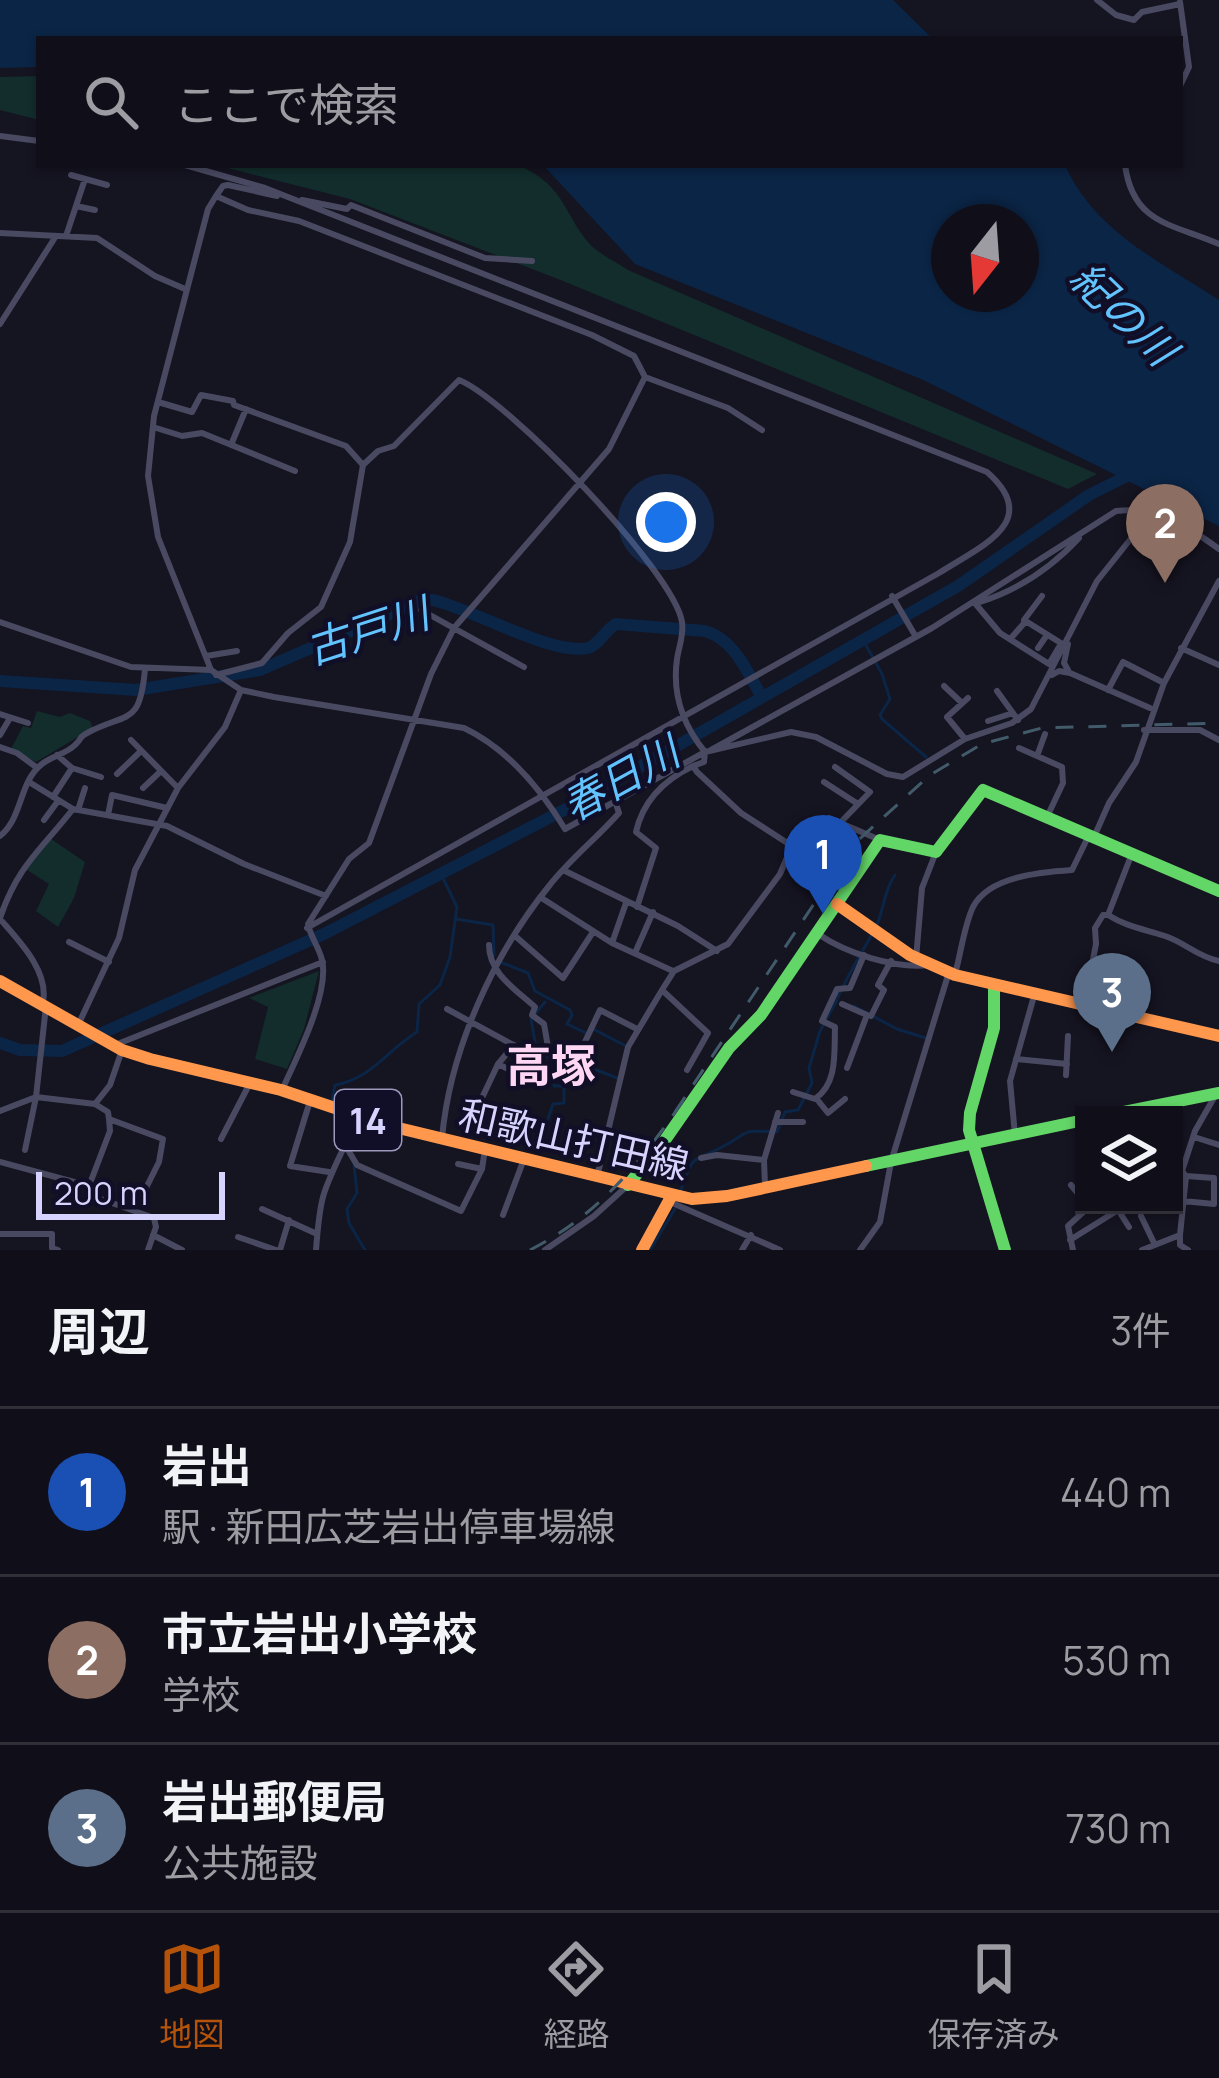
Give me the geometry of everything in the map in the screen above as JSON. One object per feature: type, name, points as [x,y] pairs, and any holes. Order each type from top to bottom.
[{"type":"main road","points":[[628,1185],[729,1048],[761,1015],[880,840],[936,852],[983,790],[1219,891]]},
{"type":"main road","points":[[837,904],[923,962],[952,973],[1219,1036]]},
{"type":"main road","name":"和歌山打田線","points":[[0,981],[116,1047],[671,1198],[710,1200],[1075,1122]]},
{"type":"main road","points":[[994,986],[994,1028],[970,1113],[973,1144],[1005,1250]]},
{"type":"main road","points":[[1154,1106],[1218,1093]]},
{"type":"main road","points":[[642,1250],[671,1198]]},
{"type":"street","points":[[1097,0],[1116,15],[1134,20],[1142,12],[1180,2],[1182,36]]},
{"type":"street","points":[[1135,0],[1142,12]]},
{"type":"street","points":[[1183,41],[1189,68],[1183,80]]},
{"type":"street","points":[[0,136],[36,141]]},
{"type":"street","points":[[195,168],[288,197],[988,472],[1010,500],[1007,523],[939,573],[308,931]]},
{"type":"street","points":[[1126,168],[1132,192],[1156,220],[1219,244]]},
{"type":"street","points":[[71,175],[107,185]]},
{"type":"street","points":[[66,236],[85,178]]},
{"type":"street","points":[[532,261],[485,258],[351,205],[347,209],[223,186],[208,209],[185,289],[153,427],[148,476],[152,517],[214,672],[242,690],[464,728],[483,737],[545,795],[565,830],[975,603],[1116,511],[1154,512],[1181,523],[1219,549]]},
{"type":"street","points":[[216,196],[248,210],[299,221],[592,335],[634,356],[645,376],[728,408],[762,430]]},
{"type":"street","points":[[76,206],[95,211]]},
{"type":"street","points":[[0,232],[97,238],[155,276],[185,289]]},
{"type":"street","points":[[0,324],[56,236]]},
{"type":"street","points":[[308,931],[349,859],[369,843],[454,628],[609,448],[645,376]]},
{"type":"street","points":[[0,622],[145,669],[214,672],[262,663],[288,633],[322,607],[350,542],[362,465],[378,451],[394,446],[459,380],[500,410],[578,481],[634,543],[681,616],[674,694],[706,750],[704,762],[665,783],[644,805],[636,832],[656,848],[637,907]]},
{"type":"street","points":[[158,402],[192,412],[201,395],[233,401],[245,410],[346,446],[362,465]]},
{"type":"street","points":[[231,445],[245,410]]},
{"type":"street","points":[[153,427],[182,436],[202,434],[295,471]]},
{"type":"street","points":[[975,603],[1000,633],[1049,664],[1097,581],[1154,512]]},
{"type":"street","points":[[860,1250],[880,1222],[892,1162],[977,900],[995,886],[1028,875],[1072,870],[1136,762],[1152,708],[1219,581]]},
{"type":"street","points":[[892,596],[916,637]]},
{"type":"street","points":[[1012,637],[1042,596]]},
{"type":"street","points":[[421,610],[524,667]]},
{"type":"street","points":[[1026,621],[1069,644],[1064,663],[1070,673]]},
{"type":"street","points":[[1038,648],[1047,635]]},
{"type":"street","points":[[706,750],[731,749],[801,732],[886,774],[904,776],[965,739],[1031,709],[1063,643]]},
{"type":"street","points":[[1181,648],[1219,665]]},
{"type":"street","points":[[206,656],[237,651]]},
{"type":"street","points":[[1108,690],[1123,662],[1164,683]]},
{"type":"street","points":[[0,836],[13,824],[36,767],[87,733],[131,715],[145,669]]},
{"type":"street","points":[[1049,677],[1059,671],[1070,673],[1152,708]]},
{"type":"street","points":[[944,686],[965,701],[947,717],[965,739]]},
{"type":"street","points":[[82,1026],[119,938],[134,870],[178,788],[216,741],[242,690]]},
{"type":"street","points":[[997,691],[1016,716]]},
{"type":"street","points":[[0,714],[28,723]]},
{"type":"street","points":[[988,721],[1016,716]]},
{"type":"street","points":[[0,735],[10,718]]},
{"type":"street","points":[[1144,730],[1200,730],[1219,740]]},
{"type":"street","points":[[1036,756],[1046,734]]},
{"type":"street","points":[[131,740],[178,788]]},
{"type":"street","points":[[0,748],[36,767]]},
{"type":"street","points":[[1018,748],[1062,766],[1064,774],[1047,817]]},
{"type":"street","points":[[117,774],[141,751]]},
{"type":"street","points":[[57,755],[72,768],[100,777]]},
{"type":"street","points":[[693,766],[741,813],[792,845]]},
{"type":"street","points":[[835,767],[870,792],[840,823]]},
{"type":"street","points":[[44,820],[72,768]]},
{"type":"street","points":[[143,788],[161,771]]},
{"type":"street","points":[[29,782],[76,810],[159,824],[326,896]]},
{"type":"street","points":[[824,782],[858,804]]},
{"type":"street","points":[[25,1150],[36,1096],[46,989],[34,963],[0,918],[18,873],[76,810],[85,788]]},
{"type":"street","points":[[109,815],[112,795],[167,808]]},
{"type":"street","points":[[442,1138],[445,1108],[472,1022],[495,970],[540,897],[619,812],[615,801]]},
{"type":"street","points":[[597,1177],[628,1047],[674,971],[734,938],[780,874],[792,845],[816,822],[829,818],[880,840]]},
{"type":"street","points":[[818,934],[864,955],[923,962],[922,888],[936,852]]},
{"type":"street","points":[[1108,915],[1131,853]]},
{"type":"street","points":[[563,870],[652,912],[717,951]]},
{"type":"street","points":[[540,897],[612,943],[674,971]]},
{"type":"street","points":[[612,943],[626,903]]},
{"type":"street","points":[[635,953],[652,912]]},
{"type":"street","points":[[1084,1006],[1095,928],[1103,915],[1219,961]]},
{"type":"street","points":[[281,1090],[315,1012],[322,959],[308,931]]},
{"type":"street","points":[[514,935],[562,978],[593,932]]},
{"type":"street","points":[[69,942],[109,962]]},
{"type":"street","points":[[489,945],[495,970],[535,1007],[532,1015],[544,1024],[548,1047]]},
{"type":"street","points":[[816,1098],[827,1090],[833,1068],[835,1027],[822,1021],[837,989],[850,988],[864,955]]},
{"type":"street","points":[[95,1104],[110,1084],[116,1047],[322,959]]},
{"type":"street","points":[[833,1068],[852,1070],[884,990],[878,985],[891,961]]},
{"type":"street","points":[[662,990],[708,1033],[687,1070]]},
{"type":"street","points":[[1015,1135],[1010,1081],[1034,996]]},
{"type":"street","points":[[842,1004],[871,1016]]},
{"type":"street","points":[[447,1009],[530,1054],[531,1075],[498,1064]]},
{"type":"street","points":[[577,1061],[600,1010],[638,1029]]},
{"type":"street","points":[[1066,1076],[1068,1036]]},
{"type":"street","points":[[482,1100],[498,1064],[514,1045]]},
{"type":"street","points":[[1016,1059],[1067,1064]]},
{"type":"street","points":[[221,1139],[250,1083]]},
{"type":"street","points":[[793,1092],[816,1098],[827,1113],[844,1099]]},
{"type":"street","points":[[1183,1201],[1214,1204],[1214,1178],[1186,1176],[1182,1171],[1193,1137],[1218,1093]]},
{"type":"street","points":[[0,1111],[36,1096],[95,1104],[107,1112],[110,1131],[87,1194],[154,1218],[148,1250]]},
{"type":"street","points":[[310,1101],[290,1166],[329,1172]]},
{"type":"street","points":[[339,1110],[344,1148],[357,1165],[461,1210],[482,1169],[484,1149]]},
{"type":"street","points":[[764,1189],[764,1160],[777,1118],[803,1122]]},
{"type":"street","points":[[109,1119],[163,1139],[159,1162],[135,1210]]},
{"type":"street","points":[[1193,1137],[1219,1144]]},
{"type":"street","points":[[316,1250],[316,1211],[329,1172],[344,1148]]},
{"type":"street","points":[[701,1158],[717,1154],[764,1160]]},
{"type":"street","points":[[503,1215],[524,1159]]},
{"type":"street","points":[[0,1162],[89,1186]]},
{"type":"street","points":[[458,1164],[482,1169]]},
{"type":"street","points":[[1183,1195],[1186,1176]]},
{"type":"street","points":[[544,1250],[594,1216],[628,1185]]},
{"type":"street","points":[[1071,1185],[1075,1190]]},
{"type":"street","points":[[671,1198],[687,1213],[751,1234],[780,1250]]},
{"type":"street","points":[[262,1209],[317,1234]]},
{"type":"street","points":[[1073,1250],[1068,1226],[1079,1214]]},
{"type":"street","points":[[1070,1240],[1108,1214]]},
{"type":"street","points":[[1121,1214],[1130,1228]]},
{"type":"street","points":[[1181,1214],[1180,1245],[1188,1250]]},
{"type":"street","points":[[1141,1216],[1155,1245]]},
{"type":"street","points":[[238,1238],[278,1250],[289,1220]]},
{"type":"street","points":[[0,1234],[52,1234],[52,1247],[58,1250]]},
{"type":"street","points":[[742,1250],[751,1234]]},
{"type":"street","points":[[153,1235],[182,1250]]},
{"type":"street","points":[[1142,1250],[1180,1235]]},
{"type":"green space","points":[[36,76],[36,119],[0,110],[0,77]]},
{"type":"green space","points":[[228,168],[524,168],[557,194],[595,249],[628,270],[1097,474],[1068,489],[558,279],[350,199]]},
{"type":"green space","points":[[37,711],[60,717],[70,713],[90,721],[93,728],[36,762],[11,749],[23,726],[31,728]]},
{"type":"green space","points":[[51,839],[85,862],[74,898],[58,927],[36,911],[49,884],[24,868]]},
{"type":"green space","points":[[319,971],[304,1029],[287,1069],[255,1059],[268,1007],[249,998]]},
{"type":"water","points":[[0,0],[893,0],[930,36],[36,36],[36,67],[0,68]]},
{"type":"water","name":"紀の川","points":[[546,168],[1067,168],[1111,227],[1219,300],[1219,526],[921,379],[635,264]]},
{"type":"waterway","name":"春日川","points":[[0,1043],[20,1050],[62,1051],[324,934],[564,810],[958,586],[1089,495],[1133,473]]},
{"type":"waterway","name":"古戸川","points":[[0,681],[136,690],[260,670],[422,600],[433,600],[573,649],[592,646],[616,624],[705,631],[732,649],[762,697]]},
{"type":"waterway","points":[[863,640],[890,699],[882,719],[926,757]]},
{"type":"waterway","points":[[332,1100],[335,1085],[370,1070],[417,1032],[419,1004],[440,985],[450,957],[457,907],[441,874]]},
{"type":"waterway","points":[[838,997],[875,929],[895,875]]},
{"type":"waterway","points":[[456,919],[493,925],[494,955]]},
{"type":"waterway","points":[[500,962],[528,973],[535,991],[570,1010],[567,1024],[586,1033]]},
{"type":"waterway","points":[[681,1190],[698,1159],[749,1132],[777,1132],[785,1112],[798,1110],[812,1083],[809,1068],[820,1031],[837,1000]]},
{"type":"waterway","points":[[545,1002],[531,1019],[534,1056],[563,1057],[617,1078]]},
{"type":"waterway","points":[[854,1006],[926,1038]]},
{"type":"waterway","points":[[595,1030],[624,1045]]},
{"type":"waterway","points":[[542,1137],[553,1104],[564,1103],[564,1086],[554,1086],[556,1058]]},
{"type":"waterway","points":[[354,1165],[357,1193],[347,1209],[349,1223],[365,1250]]},
{"type":"waterway","points":[[650,1250],[675,1209]]},
{"type":"railway","points":[[675,1112],[854,844],[930,775],[982,744],[1042,728],[1219,723]]},
{"type":"railway","points":[[530,1250],[598,1203],[652,1144],[685,1098]]},
{"type":"traffic: fast","points":[[628,1185],[729,1048],[761,1015],[880,840],[936,852],[983,790],[1219,891]]},
{"type":"traffic: fast","points":[[994,986],[994,1028],[969,1130],[1005,1250]]},
{"type":"traffic: fast","points":[[1154,1106],[1219,1093]]},
{"type":"traffic: fast","points":[[866,1166],[1075,1122]]},
{"type":"traffic: slow","points":[[837,904],[910,955],[955,975],[1219,1036]]},
{"type":"traffic: slow","points":[[0,981],[122,1050],[150,1059],[281,1090],[386,1125],[692,1199],[866,1166]]},
{"type":"traffic: slow","points":[[642,1250],[672,1195]]},
{"type":"place","name":"市立岩出小学校","points":[[1165,583]]},
{"type":"place","name":"岩出","points":[[823,914]]},
{"type":"place","name":"岩出郵便局","points":[[1112,1052]]},
{"type":"district","name":"高塚","points":[[551,1065]]}]
